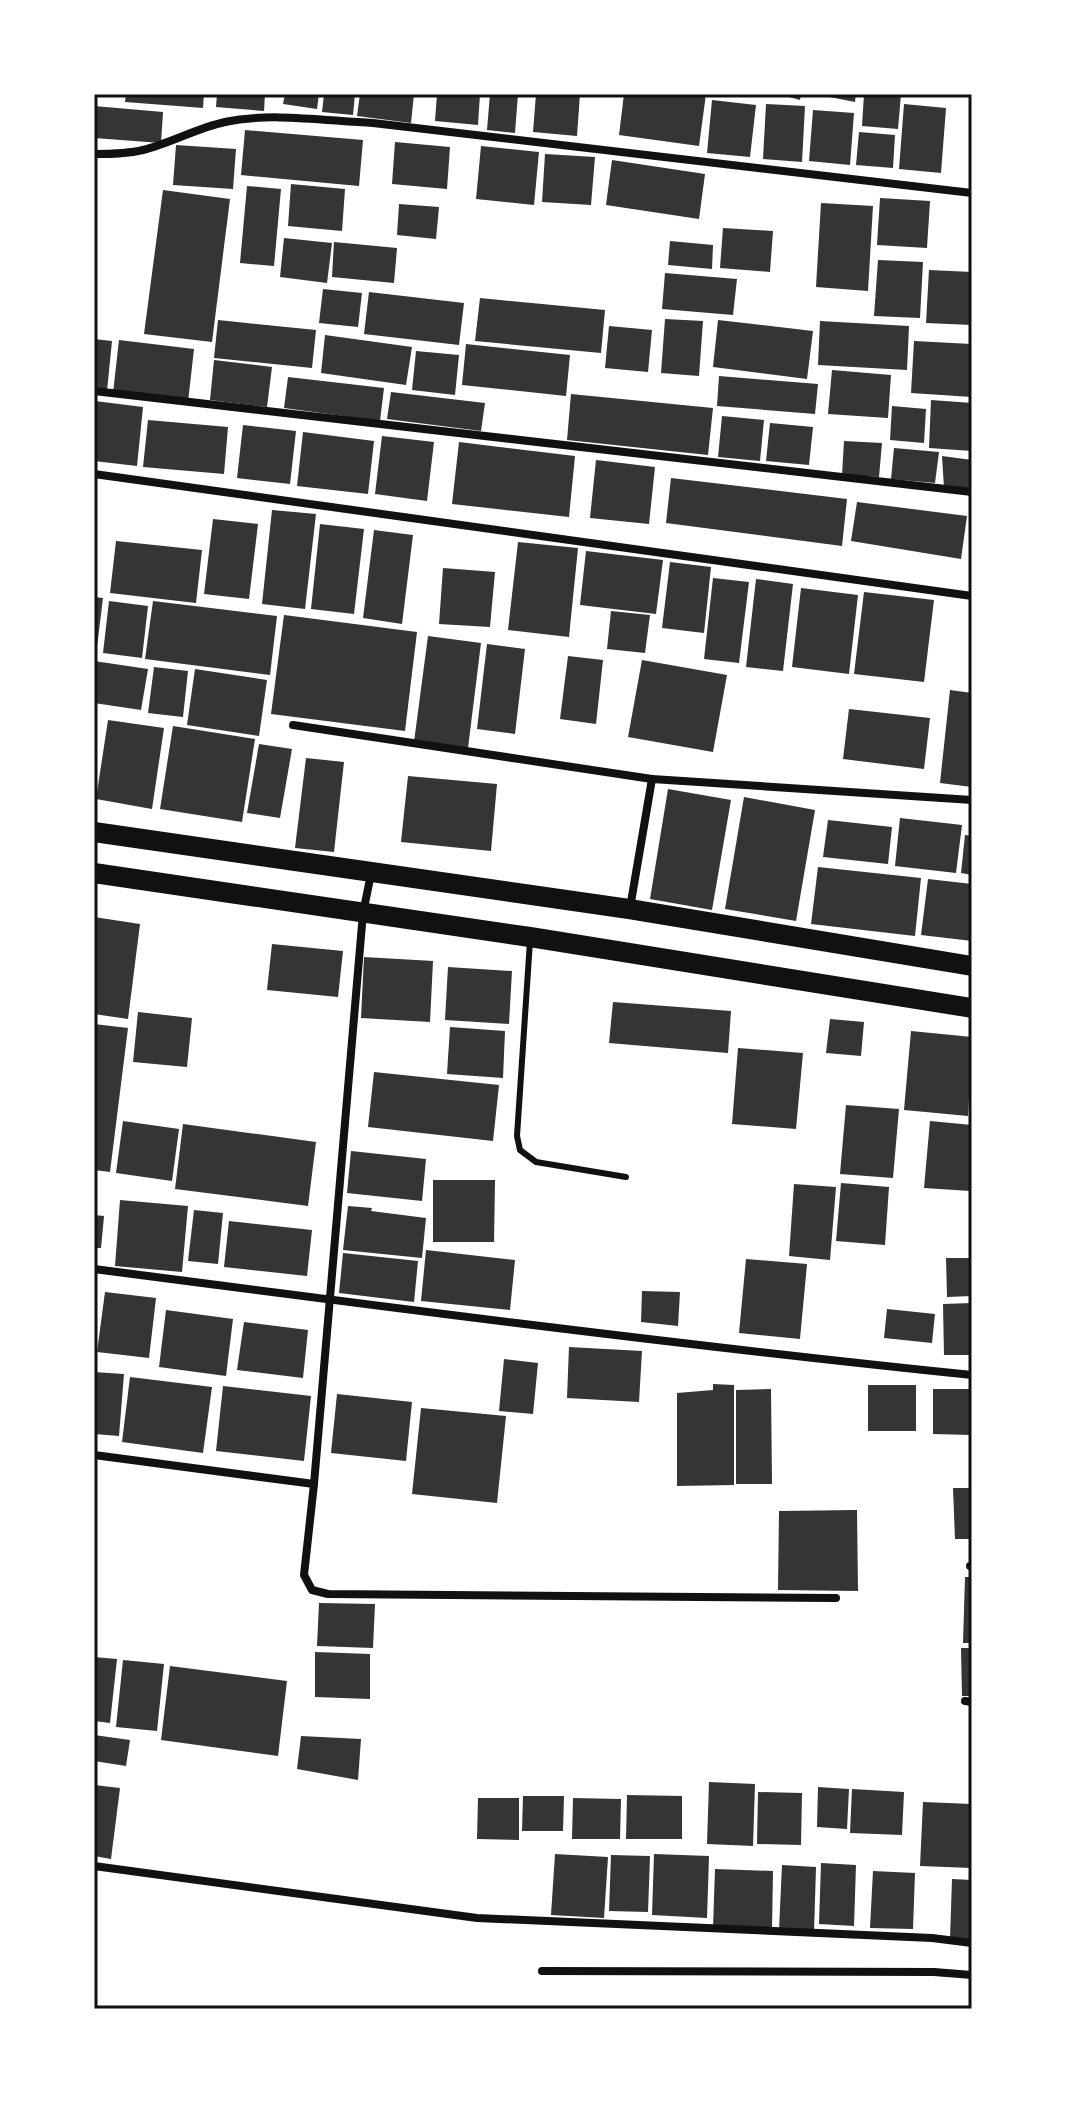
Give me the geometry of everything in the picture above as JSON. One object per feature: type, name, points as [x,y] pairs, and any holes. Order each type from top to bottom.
[{"type":"main road","points":[[94,832],[629,909],[972,966]]},
{"type":"main road","points":[[94,873],[530,937],[972,1008]]},
{"type":"street","points":[[94,154],[142,151],[225,122],[252,118],[373,123],[972,193]]},
{"type":"street","points":[[94,391],[972,492]]},
{"type":"street","points":[[94,474],[972,596]]},
{"type":"street","points":[[293,725],[652,779],[972,800]]},
{"type":"street","points":[[629,909],[652,779]]},
{"type":"street","points":[[371,872],[363,913],[304,1575],[312,1590],[328,1594],[836,1598]]},
{"type":"street","points":[[94,1269],[756,1353],[972,1375]]},
{"type":"street","points":[[94,1455],[314,1484]]},
{"type":"street","points":[[94,1866],[477,1918],[932,1938],[972,1943]]},
{"type":"street","points":[[542,1971],[934,1972],[972,1975]]},
{"type":"lane","points":[[530,937],[517,1136],[520,1150],[536,1162],[626,1177]]},
{"type":"building","points":[[126,94],[204,94],[203,108],[125,102]]},
{"type":"building","points":[[217,94],[265,94],[264,111],[216,107]]},
{"type":"building","points":[[285,94],[319,94],[317,109],[283,104]]},
{"type":"building","points":[[324,94],[355,94],[353,115],[322,112]]},
{"type":"building","points":[[360,94],[414,94],[411,123],[357,116]]},
{"type":"building","points":[[437,94],[480,94],[478,125],[435,121]]},
{"type":"building","points":[[490,94],[518,94],[515,133],[487,130]]},
{"type":"building","points":[[536,94],[580,94],[577,136],[533,132]]},
{"type":"building","points":[[624,94],[706,94],[699,146],[619,135]]},
{"type":"building","points":[[778,94],[801,94],[800,100]]},
{"type":"building","points":[[814,94],[856,94],[855,102]]},
{"type":"building","points":[[864,94],[901,94],[898,129],[862,126]]},
{"type":"building","points":[[712,100],[756,105],[750,157],[707,153]]},
{"type":"building","points":[[766,104],[805,106],[802,162],[763,159]]},
{"type":"building","points":[[904,104],[946,108],[941,173],[899,169]]},
{"type":"building","points":[[94,106],[163,112],[161,143],[94,138]]},
{"type":"building","points":[[813,110],[854,113],[850,165],[809,161]]},
{"type":"building","points":[[245,130],[363,140],[359,186],[241,175]]},
{"type":"building","points":[[859,132],[895,135],[893,168],[856,165]]},
{"type":"building","points":[[395,142],[450,147],[447,189],[392,184]]},
{"type":"building","points":[[176,145],[236,149],[233,189],[173,185]]},
{"type":"building","points":[[481,146],[539,152],[534,205],[476,199]]},
{"type":"building","points":[[545,154],[595,157],[591,205],[542,202]]},
{"type":"building","points":[[612,160],[705,174],[699,219],[606,205]]},
{"type":"building","points":[[291,184],[345,189],[342,231],[288,226]]},
{"type":"building","points":[[247,186],[281,189],[274,266],[240,263]]},
{"type":"building","points":[[163,190],[230,199],[212,342],[144,334]]},
{"type":"building","points":[[880,198],[930,201],[927,248],[877,245]]},
{"type":"building","points":[[821,203],[873,206],[868,291],[816,287]]},
{"type":"building","points":[[399,204],[439,207],[436,239],[397,235]]},
{"type":"building","points":[[723,228],[773,231],[770,272],[720,268]]},
{"type":"building","points":[[284,238],[332,243],[327,283],[280,277]]},
{"type":"building","points":[[670,241],[713,245],[712,269],[668,265]]},
{"type":"building","points":[[334,242],[397,248],[394,283],[332,277]]},
{"type":"building","points":[[878,260],[923,262],[920,318],[874,316]]},
{"type":"building","points":[[929,270],[972,272],[972,325],[926,323]]},
{"type":"building","points":[[665,273],[737,279],[733,315],[662,309]]},
{"type":"building","points":[[323,289],[362,293],[358,327],[319,323]]},
{"type":"building","points":[[369,292],[464,303],[459,345],[364,334]]},
{"type":"building","points":[[480,298],[605,310],[601,353],[475,341]]},
{"type":"building","points":[[665,319],[703,321],[699,376],[661,373]]},
{"type":"building","points":[[218,320],[316,330],[312,368],[214,358]]},
{"type":"building","points":[[718,320],[813,331],[807,379],[713,367]]},
{"type":"building","points":[[820,321],[909,326],[907,370],[818,365]]},
{"type":"building","points":[[609,326],[652,330],[648,372],[605,368]]},
{"type":"building","points":[[325,335],[412,347],[406,385],[321,373]]},
{"type":"building","points":[[94,339],[112,341],[107,391],[94,389]]},
{"type":"building","points":[[119,340],[194,349],[188,402],[113,393]]},
{"type":"building","points":[[914,341],[972,344],[972,397],[911,393]]},
{"type":"building","points":[[466,344],[570,355],[566,396],[462,385]]},
{"type":"building","points":[[416,351],[459,355],[455,395],[412,390]]},
{"type":"building","points":[[214,360],[272,367],[267,407],[210,400]]},
{"type":"building","points":[[832,370],[891,375],[888,418],[828,414]]},
{"type":"building","points":[[719,376],[818,384],[815,414],[717,406]]},
{"type":"building","points":[[288,377],[384,388],[380,421],[284,408]]},
{"type":"building","points":[[391,392],[485,403],[481,431],[387,419]]},
{"type":"building","points":[[571,394],[713,408],[708,455],[567,440]]},
{"type":"building","points":[[931,400],[972,403],[972,451],[929,448]]},
{"type":"building","points":[[95,401],[143,407],[137,466],[94,461]]},
{"type":"building","points":[[892,406],[926,409],[924,443],[890,440]]},
{"type":"building","points":[[722,416],[764,420],[760,461],[718,457]]},
{"type":"building","points":[[148,420],[228,427],[224,474],[143,467]]},
{"type":"building","points":[[770,423],[813,427],[809,465],[766,461]]},
{"type":"building","points":[[243,425],[296,431],[290,484],[237,478]]},
{"type":"building","points":[[303,432],[374,441],[368,494],[297,486]]},
{"type":"building","points":[[382,436],[434,442],[427,501],[375,494]]},
{"type":"building","points":[[844,441],[882,443],[879,477],[842,475]]},
{"type":"building","points":[[459,442],[575,456],[569,517],[452,504]]},
{"type":"building","points":[[894,448],[939,452],[935,483],[891,479]]},
{"type":"building","points":[[942,456],[972,460],[972,491],[944,488]]},
{"type":"building","points":[[596,460],[655,467],[649,524],[590,518]]},
{"type":"building","points":[[671,478],[847,499],[842,546],[666,523]]},
{"type":"building","points":[[857,502],[967,516],[961,559],[851,541]]},
{"type":"building","points":[[272,510],[316,514],[305,609],[262,604]]},
{"type":"building","points":[[213,519],[258,524],[249,599],[204,594]]},
{"type":"building","points":[[320,524],[364,529],[354,614],[311,609]]},
{"type":"building","points":[[374,530],[413,535],[402,624],[363,618]]},
{"type":"building","points":[[116,541],[202,550],[196,603],[110,593]]},
{"type":"building","points":[[518,542],[578,548],[569,637],[508,630]]},
{"type":"building","points":[[586,551],[663,560],[656,614],[580,605]]},
{"type":"building","points":[[670,562],[711,567],[704,633],[662,628]]},
{"type":"building","points":[[443,568],[495,572],[490,627],[439,624]]},
{"type":"building","points":[[713,578],[749,582],[739,663],[704,659]]},
{"type":"building","points":[[756,579],[793,584],[783,671],[746,667]]},
{"type":"building","points":[[801,588],[858,595],[849,674],[792,667]]},
{"type":"building","points":[[864,592],[934,600],[924,682],[854,674]]},
{"type":"building","points":[[94,597],[103,598],[97,647],[94,646]]},
{"type":"building","points":[[109,601],[148,606],[142,658],[103,653]]},
{"type":"building","points":[[153,601],[277,616],[270,675],[145,659]]},
{"type":"building","points":[[611,611],[650,615],[645,653],[607,649]]},
{"type":"building","points":[[284,615],[417,632],[405,731],[271,714]]},
{"type":"building","points":[[428,636],[481,643],[468,748],[414,742]]},
{"type":"building","points":[[487,644],[525,649],[515,734],[477,729]]},
{"type":"building","points":[[568,656],[603,660],[596,724],[560,719]]},
{"type":"building","points":[[642,660],[727,675],[713,752],[628,737]]},
{"type":"building","points":[[94,661],[148,669],[141,710],[94,703]]},
{"type":"building","points":[[154,667],[188,671],[183,717],[148,713]]},
{"type":"building","points":[[195,669],[267,680],[259,736],[187,725]]},
{"type":"building","points":[[950,690],[972,693],[972,787],[940,783]]},
{"type":"building","points":[[849,709],[930,718],[924,769],[843,759]]},
{"type":"building","points":[[108,720],[164,728],[152,809],[96,799]]},
{"type":"building","points":[[173,726],[255,739],[242,822],[160,809]]},
{"type":"building","points":[[259,744],[292,749],[280,818],[247,813]]},
{"type":"building","points":[[306,758],[344,762],[334,852],[295,848]]},
{"type":"building","points":[[408,776],[497,784],[491,851],[401,842]]},
{"type":"building","points":[[668,789],[731,800],[712,910],[650,899]]},
{"type":"building","points":[[744,797],[815,810],[796,921],[725,909]]},
{"type":"building","points":[[900,818],[962,825],[956,873],[895,866]]},
{"type":"building","points":[[828,820],[892,827],[888,864],[823,857]]},
{"type":"building","points":[[965,835],[972,836],[972,875],[961,873]]},
{"type":"building","points":[[818,867],[921,878],[915,936],[811,924]]},
{"type":"building","points":[[928,879],[972,884],[972,941],[921,935]]},
{"type":"building","points":[[94,917],[140,924],[128,1019],[94,1014]]},
{"type":"building","points":[[272,944],[343,951],[338,997],[267,990]]},
{"type":"building","points":[[364,957],[433,961],[430,1022],[361,1018]]},
{"type":"building","points":[[448,967],[512,971],[509,1024],[445,1020]]},
{"type":"building","points":[[613,1002],[731,1011],[728,1053],[609,1043]]},
{"type":"building","points":[[138,1012],[192,1018],[187,1067],[133,1062]]},
{"type":"building","points":[[830,1019],[864,1022],[861,1056],[826,1053]]},
{"type":"building","points":[[94,1024],[128,1028],[110,1172],[94,1170]]},
{"type":"building","points":[[450,1027],[505,1031],[503,1078],[447,1074]]},
{"type":"building","points":[[911,1031],[972,1037],[968,1116],[904,1110]]},
{"type":"building","points":[[738,1048],[803,1053],[796,1129],[732,1124]]},
{"type":"building","points":[[374,1072],[499,1085],[493,1141],[368,1127]]},
{"type":"building","points":[[846,1105],[899,1109],[893,1178],[840,1174]]},
{"type":"building","points":[[123,1121],[179,1129],[172,1181],[116,1173]]},
{"type":"building","points":[[930,1121],[972,1125],[970,1191],[924,1188]]},
{"type":"building","points":[[183,1124],[316,1142],[308,1206],[175,1189]]},
{"type":"building","points":[[351,1151],[426,1159],[422,1201],[347,1193]]},
{"type":"building","points":[[433,1180],[495,1180],[494,1242],[433,1242]]},
{"type":"building","points":[[841,1183],[889,1187],[885,1245],[836,1241]]},
{"type":"building","points":[[794,1184],[836,1187],[830,1260],[789,1256]]},
{"type":"building","points":[[120,1200],[188,1206],[182,1272],[115,1266]]},
{"type":"building","points":[[348,1206],[426,1218],[422,1258],[343,1250]]},
{"type":"building","points":[[194,1210],[223,1213],[218,1264],[188,1261]]},
{"type":"building","points":[[94,1215],[104,1216],[101,1248],[94,1248]]},
{"type":"building","points":[[229,1221],[312,1230],[307,1276],[224,1267]]},
{"type":"building","points":[[426,1250],[515,1260],[510,1310],[421,1301]]},
{"type":"building","points":[[343,1253],[418,1261],[414,1302],[339,1293]]},
{"type":"building","points":[[946,1258],[972,1258],[972,1296],[947,1297]]},
{"type":"building","points":[[746,1259],[807,1264],[800,1339],[739,1333]]},
{"type":"building","points":[[642,1291],[680,1292],[678,1326],[641,1322]]},
{"type":"building","points":[[105,1292],[156,1298],[149,1358],[97,1352]]},
{"type":"building","points":[[972,1303],[972,1355],[944,1355],[943,1304]]},
{"type":"building","points":[[887,1309],[935,1314],[932,1343],[884,1338]]},
{"type":"building","points":[[166,1310],[233,1319],[226,1376],[159,1367]]},
{"type":"building","points":[[244,1322],[308,1330],[303,1378],[237,1370]]},
{"type":"building","points":[[569,1347],[642,1351],[639,1402],[567,1398]]},
{"type":"building","points":[[504,1359],[538,1363],[533,1414],[499,1411]]},
{"type":"building","points":[[94,1372],[124,1374],[119,1436],[94,1434]]},
{"type":"building","points":[[130,1377],[212,1387],[203,1453],[122,1442]]},
{"type":"building","points":[[713,1384],[734,1385],[734,1485],[677,1486],[677,1393],[713,1390]]},
{"type":"building","points":[[868,1385],[916,1385],[916,1431],[868,1431]]},
{"type":"building","points":[[223,1386],[311,1396],[304,1461],[216,1451]]},
{"type":"building","points":[[771,1389],[772,1484],[736,1484],[736,1390]]},
{"type":"building","points":[[933,1389],[972,1389],[972,1435],[933,1434]]},
{"type":"building","points":[[337,1394],[412,1402],[406,1461],[331,1453]]},
{"type":"building","points":[[421,1408],[506,1416],[497,1503],[412,1494]]},
{"type":"building","points":[[953,1488],[972,1488],[972,1539],[955,1539]]},
{"type":"building","points":[[857,1510],[858,1591],[778,1590],[779,1511]]},
{"type":"building","points":[[965,1577],[972,1577],[972,1643],[963,1643]]},
{"type":"building","points":[[319,1603],[375,1604],[373,1648],[317,1646]]},
{"type":"building","points":[[961,1648],[972,1648],[972,1696],[962,1696]]},
{"type":"building","points":[[315,1652],[370,1654],[370,1699],[315,1697]]},
{"type":"building","points":[[94,1657],[117,1659],[110,1723],[94,1721]]},
{"type":"building","points":[[123,1660],[164,1664],[157,1731],[116,1727]]},
{"type":"building","points":[[170,1666],[287,1681],[278,1756],[161,1740]]},
{"type":"building","points":[[94,1735],[130,1740],[126,1766],[94,1761]]},
{"type":"building","points":[[301,1736],[361,1739],[358,1780],[297,1769]]},
{"type":"building","points":[[709,1782],[755,1784],[753,1846],[707,1844]]},
{"type":"building","points":[[94,1785],[120,1788],[111,1859],[94,1856]]},
{"type":"building","points":[[818,1787],[849,1789],[847,1829],[817,1827]]},
{"type":"building","points":[[852,1789],[904,1792],[902,1835],[850,1833]]},
{"type":"building","points":[[758,1792],[802,1793],[801,1845],[757,1844]]},
{"type":"building","points":[[627,1795],[682,1796],[682,1839],[626,1839]]},
{"type":"building","points":[[523,1796],[564,1796],[563,1831],[522,1831]]},
{"type":"building","points":[[478,1798],[519,1798],[519,1840],[477,1839]]},
{"type":"building","points":[[573,1798],[621,1799],[620,1839],[572,1839]]},
{"type":"building","points":[[923,1802],[972,1804],[972,1868],[920,1866]]},
{"type":"building","points":[[555,1854],[608,1857],[604,1918],[551,1915]]},
{"type":"building","points":[[654,1854],[709,1856],[707,1918],[652,1915]]},
{"type":"building","points":[[611,1855],[650,1856],[648,1912],[609,1911]]},
{"type":"building","points":[[821,1863],[856,1865],[854,1926],[819,1924]]},
{"type":"building","points":[[782,1865],[816,1867],[814,1932],[779,1930]]},
{"type":"building","points":[[715,1869],[773,1871],[772,1930],[713,1928]]},
{"type":"building","points":[[873,1871],[915,1873],[913,1929],[870,1928]]},
{"type":"building","points":[[952,1879],[972,1880],[972,1940],[950,1939]]}]
